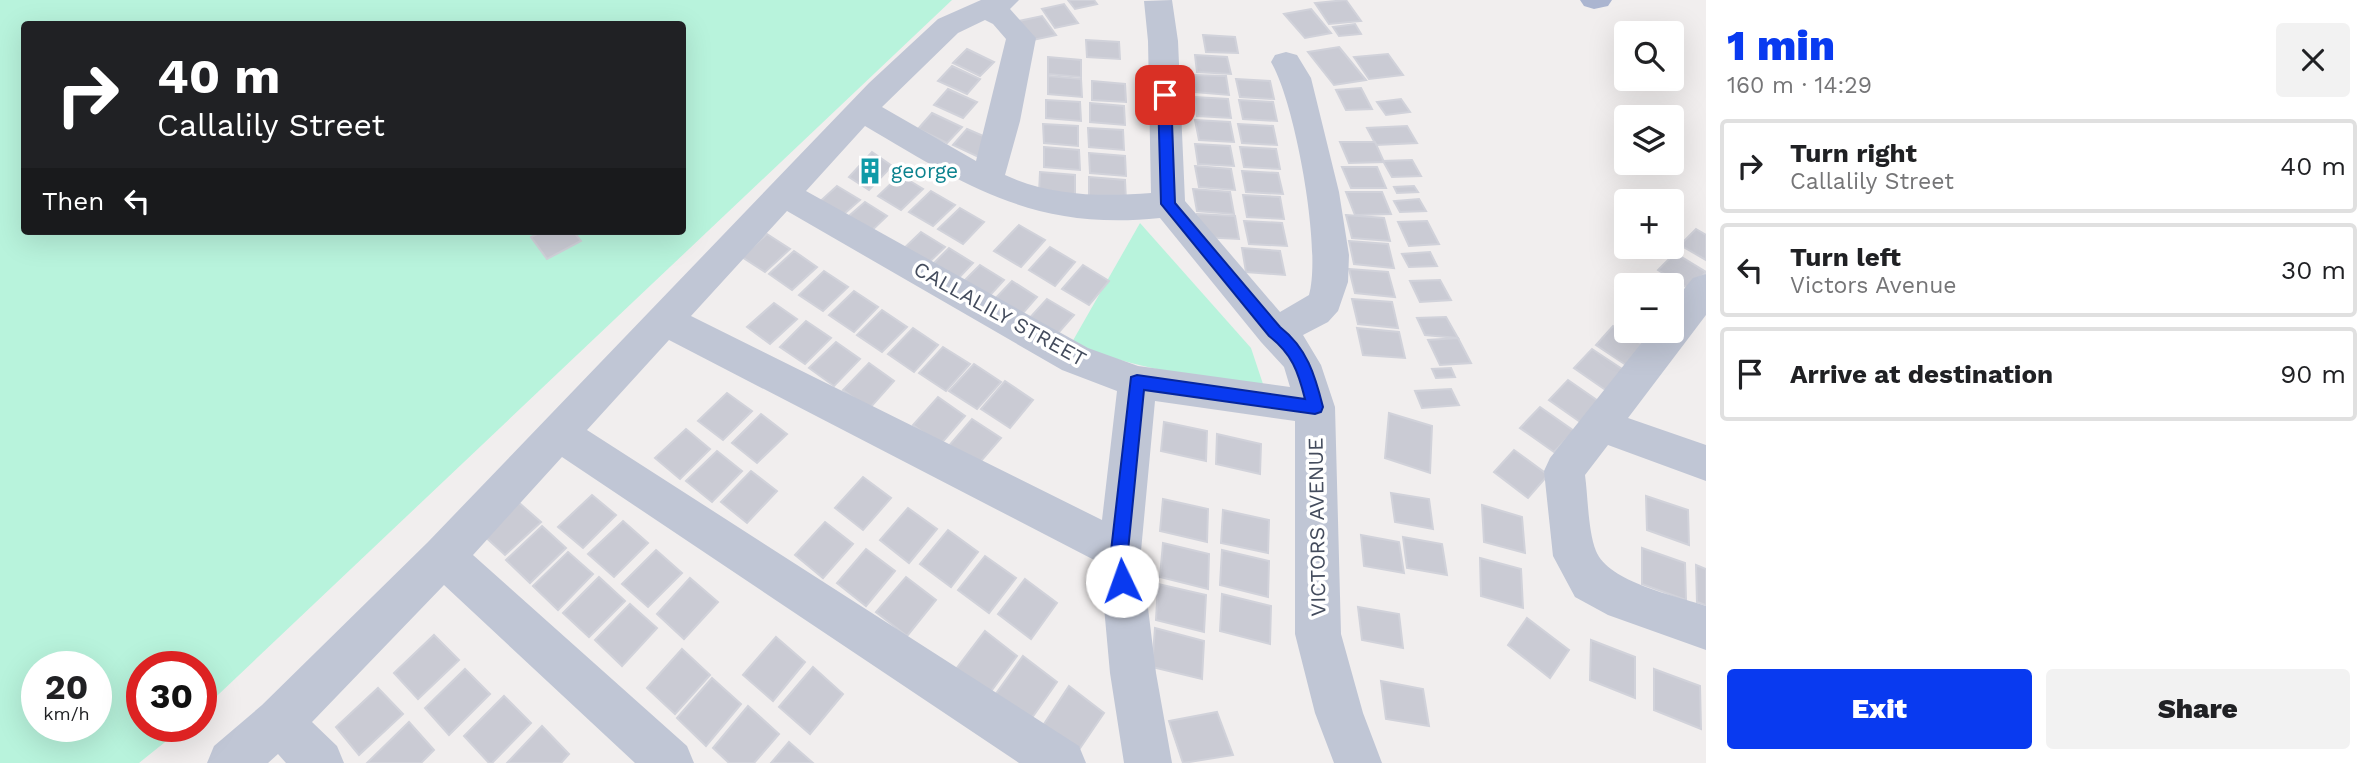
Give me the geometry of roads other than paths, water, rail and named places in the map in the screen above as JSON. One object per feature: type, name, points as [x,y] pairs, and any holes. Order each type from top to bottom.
[{"type":"street","points":[[863,110],[987,181],[1043,201],[1093,207],[1168,204],[1163,41],[1158,0]]},
{"type":"street","points":[[231,763],[279,722],[443,556],[880,90],[948,26],[996,4],[1021,38],[1004,121],[987,181]]},
{"type":"street","points":[[1274,331],[1313,312],[1324,303],[1329,290],[1331,257],[1323,202],[1296,78],[1286,62]]},
{"type":"street","name":"CALLALILY STREET","points":[[782,193],[1075,359],[1137,382],[1315,407]]},
{"type":"street","name":"VICTORS AVENUE","points":[[1168,204],[1274,331],[1291,344],[1301,360],[1315,407],[1318,634],[1339,713],[1358,763]]},
{"type":"street","points":[[1706,288],[1564,471],[1575,556],[1590,582],[1623,600],[1706,628]]},
{"type":"street","points":[[664,320],[1119,551]]},
{"type":"street","points":[[1137,382],[1119,551],[1133,673],[1148,763]]},
{"type":"street","points":[[1599,425],[1706,463]]},
{"type":"street","points":[[558,433],[1062,763]]},
{"type":"street","points":[[443,556],[670,763]]},
{"type":"street","points":[[279,722],[320,763]]},
{"type":"place","name":"george","points":[[870,171]]}]
